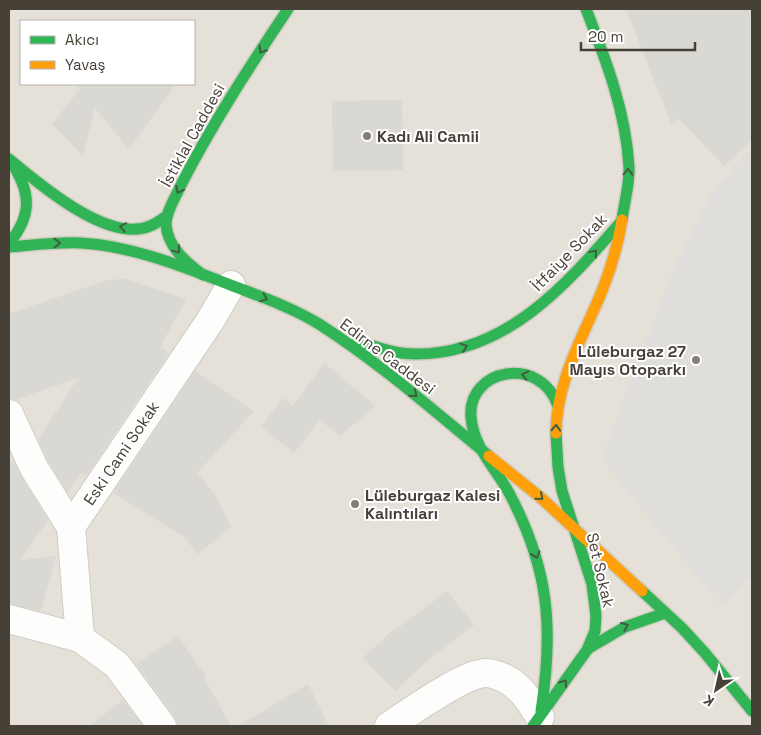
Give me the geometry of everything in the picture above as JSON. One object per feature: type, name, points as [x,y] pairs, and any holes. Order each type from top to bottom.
[{"type":"main road","name":"İstiklal Caddesi","points":[[167,216],[198,154],[288,9]]},
{"type":"main road","name":"İtfaiye Sokak","points":[[574,527],[565,502],[556,450],[558,406],[562,388],[577,347],[608,276],[618,244],[629,169],[624,121],[605,57],[586,9]]},
{"type":"main road","points":[[9,160],[71,207],[113,225],[123,228],[142,229],[157,224],[167,216]]},
{"type":"main road","points":[[9,160],[24,184],[28,200],[26,218],[19,232],[9,245]]},
{"type":"main road","points":[[167,216],[166,229],[173,246],[183,258],[203,275]]},
{"type":"main road","name":"İtfaiye Sokak","points":[[317,323],[366,345],[422,356],[452,351],[474,344],[517,322],[550,298],[585,264],[622,220]]},
{"type":"main road","name":"Edirne Caddesi","points":[[9,245],[60,243],[103,246],[137,253],[185,268],[270,300],[317,323],[365,355],[483,449],[574,527],[682,628],[752,711]]},
{"type":"main road","points":[[536,722],[547,679],[549,641],[543,579],[535,550],[518,512],[483,449],[472,424],[471,409],[480,387],[492,378],[512,373],[534,377],[550,387],[558,406]]},
{"type":"main road","name":"Set Sokak","points":[[536,722],[588,648],[594,632],[595,608],[589,575],[574,527]]},
{"type":"main road","name":"Set Sokak","points":[[588,648],[624,626],[665,613]]},
{"type":"street","name":"Eski Cami Sokak","points":[[71,526],[210,321],[231,285]]},
{"type":"street","points":[[9,414],[34,468],[71,526],[80,638]]},
{"type":"street","points":[[9,619],[80,638],[117,665],[162,726]]},
{"type":"street","points":[[389,726],[468,678],[486,673],[504,678],[523,692],[536,722]]},
{"type":"shaded area","points":[[9,9],[752,9],[752,726],[9,726]]},
{"type":"shaded area","name":"Lüleburgaz 27 Mayıs Otoparkı","points":[[752,149],[752,575],[721,605],[601,459],[677,261],[714,189]]},
{"type":"building","points":[[626,9],[752,9],[752,140],[724,166],[679,119],[671,123]]},
{"type":"building","points":[[76,85],[175,85],[129,149],[95,108],[83,156],[52,124],[80,89]]},
{"type":"building","name":"Kadı Ali Camii","points":[[402,100],[403,170],[333,171],[332,101]]},
{"type":"building","points":[[127,279],[186,299],[160,347],[169,353],[86,476],[81,473],[67,492],[38,440],[78,378],[15,400],[9,399],[9,314],[107,280]]},
{"type":"building","points":[[324,363],[375,406],[340,436],[320,420],[294,453],[261,427],[283,398],[293,406]]},
{"type":"building","points":[[195,371],[254,411],[197,473],[216,496],[231,527],[198,554],[183,536],[113,493]]},
{"type":"building","points":[[14,461],[48,520],[20,560],[56,556],[41,611],[9,604],[9,463]]},
{"type":"building","points":[[447,591],[474,625],[428,660],[395,691],[363,658],[396,627],[398,628]]},
{"type":"building","points":[[178,636],[206,677],[204,678],[231,726],[177,726],[175,717],[136,664]]},
{"type":"building","points":[[308,684],[329,726],[238,726]]},
{"type":"building","points":[[123,700],[143,726],[89,726]]},
{"type":"traffic: fast","points":[[203,275],[185,260],[174,247],[167,232],[168,214],[193,162],[218,118],[288,9]]},
{"type":"traffic: fast","points":[[586,9],[608,67],[624,126],[629,173],[622,220]]},
{"type":"traffic: fast","points":[[9,159],[38,183],[75,209],[115,227],[133,229],[150,226],[167,216]]},
{"type":"traffic: fast","points":[[9,244],[22,224],[26,205],[23,186],[13,165]]},
{"type":"traffic: fast","points":[[357,341],[378,348],[408,354],[448,351],[478,342],[506,329],[532,312],[578,270],[620,223]]},
{"type":"traffic: fast","points":[[9,247],[81,243],[120,248],[158,258],[288,308],[319,324],[364,355],[489,456]]},
{"type":"traffic: fast","points":[[541,711],[545,681],[547,625],[545,598],[540,572],[522,519],[508,491],[480,447],[471,417],[473,401],[480,388],[492,379],[506,374],[522,374],[536,379],[549,390],[558,406]]},
{"type":"traffic: fast","points":[[533,726],[587,650],[595,631],[596,616],[592,584],[562,491],[558,467],[556,433]]},
{"type":"traffic: fast","points":[[642,591],[682,628],[705,653],[752,711]]},
{"type":"traffic: fast","points":[[589,648],[625,627],[665,613]]},
{"type":"traffic: slow","points":[[556,433],[557,414],[566,378],[605,282],[622,220]]},
{"type":"traffic: slow","points":[[489,456],[540,497],[642,591]]},
{"type":"place","name":"Kadı Ali Camii","points":[[367,136]]},
{"type":"place","name":"Lüleburgaz 27 Mayıs Otoparkı","points":[[696,360]]},
{"type":"place","name":"Lüleburgaz Kalesi Kalıntıları","points":[[355,504]]}]
